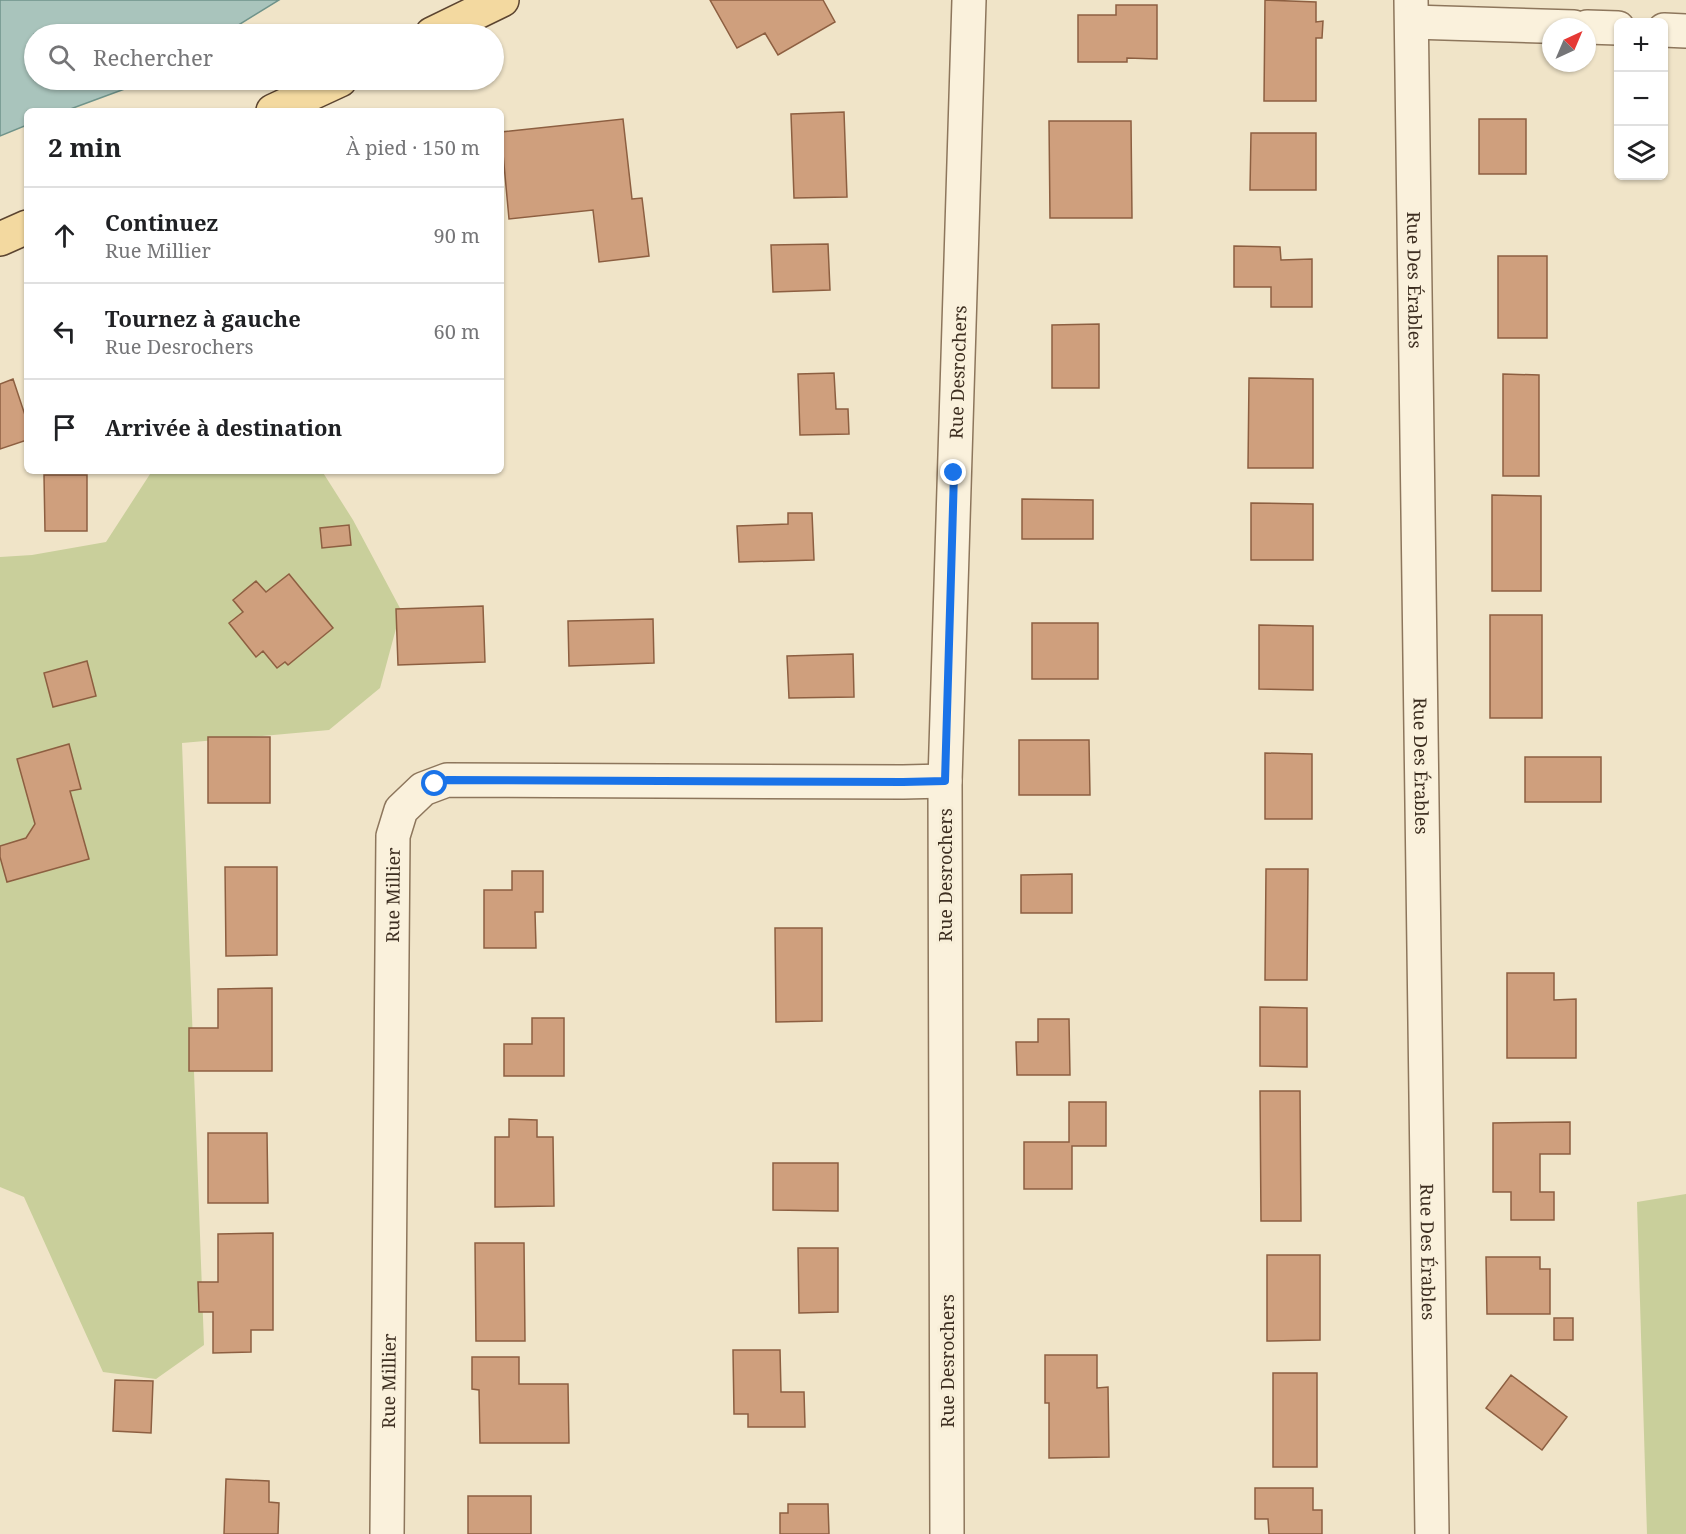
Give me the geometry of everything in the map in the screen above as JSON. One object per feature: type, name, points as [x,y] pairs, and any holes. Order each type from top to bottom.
[{"type":"main road","points":[[453,24],[502,0]]},
{"type":"main road","points":[[279,108],[318,90]]},
{"type":"main road","points":[[0,240],[24,228]]},
{"type":"street","name":"Rue Desrochers","points":[[947,1534],[945,781],[969,0]]},
{"type":"street","points":[[1412,11],[1542,24]]},
{"type":"street","name":"Rue Des Érables","points":[[1412,11],[1432,1534]]},
{"type":"street","points":[[1596,27],[1614,28]]},
{"type":"street","points":[[1668,30],[1686,31]]},
{"type":"street","name":"Rue Millier","points":[[387,1534],[393,836],[401,810],[423,789],[447,780],[945,781]]},
{"type":"green space","points":[[150,474],[324,474],[353,520],[401,610],[380,688],[329,730],[182,743],[204,1345],[156,1379],[103,1372],[24,1197],[0,1187],[0,557],[32,555],[106,542]]},
{"type":"green space","points":[[1686,1194],[1686,1534],[1647,1534],[1637,1202]]},
{"type":"water","points":[[0,0],[279,0],[240,24],[24,24],[24,90],[122,90],[73,108],[24,108],[24,126],[0,136]]},
{"type":"building","points":[[710,0],[823,0],[835,22],[778,55],[765,33],[737,48]]},
{"type":"building","points":[[1265,0],[1316,2],[1316,22],[1323,21],[1322,38],[1316,38],[1316,101],[1264,101]]},
{"type":"building","points":[[1116,5],[1157,5],[1157,59],[1127,58],[1127,62],[1078,62],[1078,15],[1116,15]]},
{"type":"building","points":[[844,112],[847,197],[794,198],[791,114]]},
{"type":"building","points":[[623,119],[632,199],[642,198],[649,256],[599,262],[593,210],[509,219],[504,165],[504,132]]},
{"type":"building","points":[[1479,119],[1526,119],[1526,174],[1479,174]]},
{"type":"building","points":[[1049,121],[1131,121],[1132,218],[1050,218]]},
{"type":"building","points":[[1251,133],[1316,133],[1316,190],[1250,190]]},
{"type":"building","points":[[828,244],[830,290],[773,292],[771,245]]},
{"type":"building","points":[[1234,246],[1280,247],[1281,260],[1312,259],[1312,307],[1271,307],[1271,287],[1234,287]]},
{"type":"building","points":[[1498,256],[1547,256],[1547,338],[1498,338]]},
{"type":"building","points":[[1099,324],[1099,388],[1052,388],[1052,325]]},
{"type":"building","points":[[834,373],[836,409],[848,409],[849,434],[800,435],[798,374]]},
{"type":"building","points":[[1503,374],[1539,375],[1539,476],[1503,476]]},
{"type":"building","points":[[1249,378],[1313,379],[1313,468],[1248,468]]},
{"type":"building","points":[[13,379],[24,412],[24,441],[0,449],[0,384]]},
{"type":"building","points":[[44,475],[87,475],[87,531],[45,531]]},
{"type":"building","points":[[1492,495],[1541,496],[1541,591],[1492,591]]},
{"type":"building","points":[[1022,499],[1093,500],[1093,539],[1022,539]]},
{"type":"building","points":[[1251,503],[1313,504],[1313,560],[1251,560]]},
{"type":"building","points":[[788,513],[812,513],[814,560],[739,562],[737,526],[788,524]]},
{"type":"building","points":[[349,525],[351,545],[322,548],[320,528]]},
{"type":"building","points":[[289,574],[333,628],[288,665],[285,662],[277,668],[263,651],[256,657],[229,623],[243,612],[233,600],[256,581],[266,592]]},
{"type":"building","points":[[483,606],[485,662],[398,665],[396,609]]},
{"type":"building","points":[[1490,615],[1542,615],[1542,718],[1490,718]]},
{"type":"building","points":[[653,619],[654,663],[569,666],[568,621]]},
{"type":"building","points":[[1032,623],[1098,623],[1098,679],[1032,679]]},
{"type":"building","points":[[1259,625],[1313,626],[1313,690],[1259,689]]},
{"type":"building","points":[[853,654],[854,697],[789,698],[787,656]]},
{"type":"building","points":[[87,661],[96,696],[53,707],[44,673]]},
{"type":"building","points":[[208,737],[270,737],[270,803],[208,803]]},
{"type":"building","points":[[1019,740],[1089,740],[1090,795],[1019,795]]},
{"type":"building","points":[[69,744],[81,789],[70,791],[89,859],[7,882],[0,857],[0,846],[26,838],[35,824],[17,759]]},
{"type":"building","points":[[1265,753],[1312,754],[1312,819],[1265,819]]},
{"type":"building","points":[[1525,757],[1601,757],[1601,802],[1525,802]]},
{"type":"building","points":[[225,867],[277,867],[277,955],[226,956]]},
{"type":"building","points":[[1266,869],[1308,869],[1307,980],[1265,980]]},
{"type":"building","points":[[512,871],[543,871],[543,912],[535,912],[536,948],[484,948],[484,890],[512,890]]},
{"type":"building","points":[[1072,874],[1072,913],[1021,913],[1021,875]]},
{"type":"building","points":[[775,928],[822,928],[822,1021],[776,1022]]},
{"type":"building","points":[[1507,973],[1554,973],[1554,1000],[1576,999],[1576,1058],[1507,1058]]},
{"type":"building","points":[[272,988],[272,1071],[189,1071],[189,1028],[218,1028],[218,989]]},
{"type":"building","points":[[1260,1007],[1307,1008],[1307,1067],[1260,1066]]},
{"type":"building","points":[[532,1018],[564,1018],[564,1076],[504,1076],[504,1044],[532,1044]]},
{"type":"building","points":[[1038,1019],[1069,1019],[1070,1075],[1017,1075],[1016,1042],[1038,1042]]},
{"type":"building","points":[[1260,1091],[1300,1091],[1301,1221],[1261,1221]]},
{"type":"building","points":[[1069,1102],[1106,1102],[1106,1146],[1072,1146],[1072,1189],[1024,1189],[1024,1142],[1069,1142]]},
{"type":"building","points":[[509,1119],[537,1120],[537,1137],[553,1137],[554,1206],[495,1207],[495,1137],[509,1137]]},
{"type":"building","points":[[1570,1122],[1570,1154],[1540,1154],[1540,1192],[1554,1192],[1554,1220],[1511,1220],[1511,1192],[1493,1192],[1493,1123]]},
{"type":"building","points":[[208,1133],[267,1133],[268,1203],[208,1203]]},
{"type":"building","points":[[773,1163],[838,1163],[838,1211],[773,1210]]},
{"type":"building","points":[[273,1233],[273,1330],[251,1330],[251,1352],[213,1353],[213,1312],[199,1312],[198,1282],[218,1282],[218,1234]]},
{"type":"building","points":[[475,1243],[524,1243],[525,1341],[476,1341]]},
{"type":"building","points":[[798,1248],[838,1248],[838,1312],[799,1313]]},
{"type":"building","points":[[1267,1255],[1320,1255],[1320,1340],[1267,1341]]},
{"type":"building","points":[[1486,1257],[1540,1257],[1540,1269],[1550,1269],[1550,1314],[1487,1314]]},
{"type":"building","points":[[1554,1318],[1573,1318],[1573,1340],[1554,1340]]},
{"type":"building","points":[[733,1350],[780,1350],[781,1392],[804,1392],[805,1427],[748,1427],[748,1414],[734,1414]]},
{"type":"building","points":[[1045,1355],[1097,1355],[1097,1388],[1108,1387],[1109,1457],[1049,1458],[1049,1403],[1045,1403]]},
{"type":"building","points":[[472,1357],[519,1357],[519,1384],[568,1384],[569,1443],[480,1443],[479,1390],[472,1389]]},
{"type":"building","points":[[1273,1373],[1317,1373],[1317,1467],[1273,1467]]},
{"type":"building","points":[[1511,1375],[1567,1417],[1542,1450],[1486,1408]]},
{"type":"building","points":[[115,1380],[153,1381],[151,1433],[113,1431]]},
{"type":"building","points":[[226,1479],[269,1481],[269,1502],[279,1503],[278,1534],[224,1534]]},
{"type":"building","points":[[1255,1488],[1313,1488],[1313,1510],[1322,1510],[1322,1534],[1269,1534],[1268,1519],[1255,1519]]},
{"type":"building","points":[[468,1496],[531,1496],[531,1534],[468,1534]]},
{"type":"building","points":[[788,1504],[828,1504],[829,1534],[780,1534],[780,1513],[788,1513]]},
{"type":"route","points":[[435,784],[447,780],[945,781],[954,473]]}]
